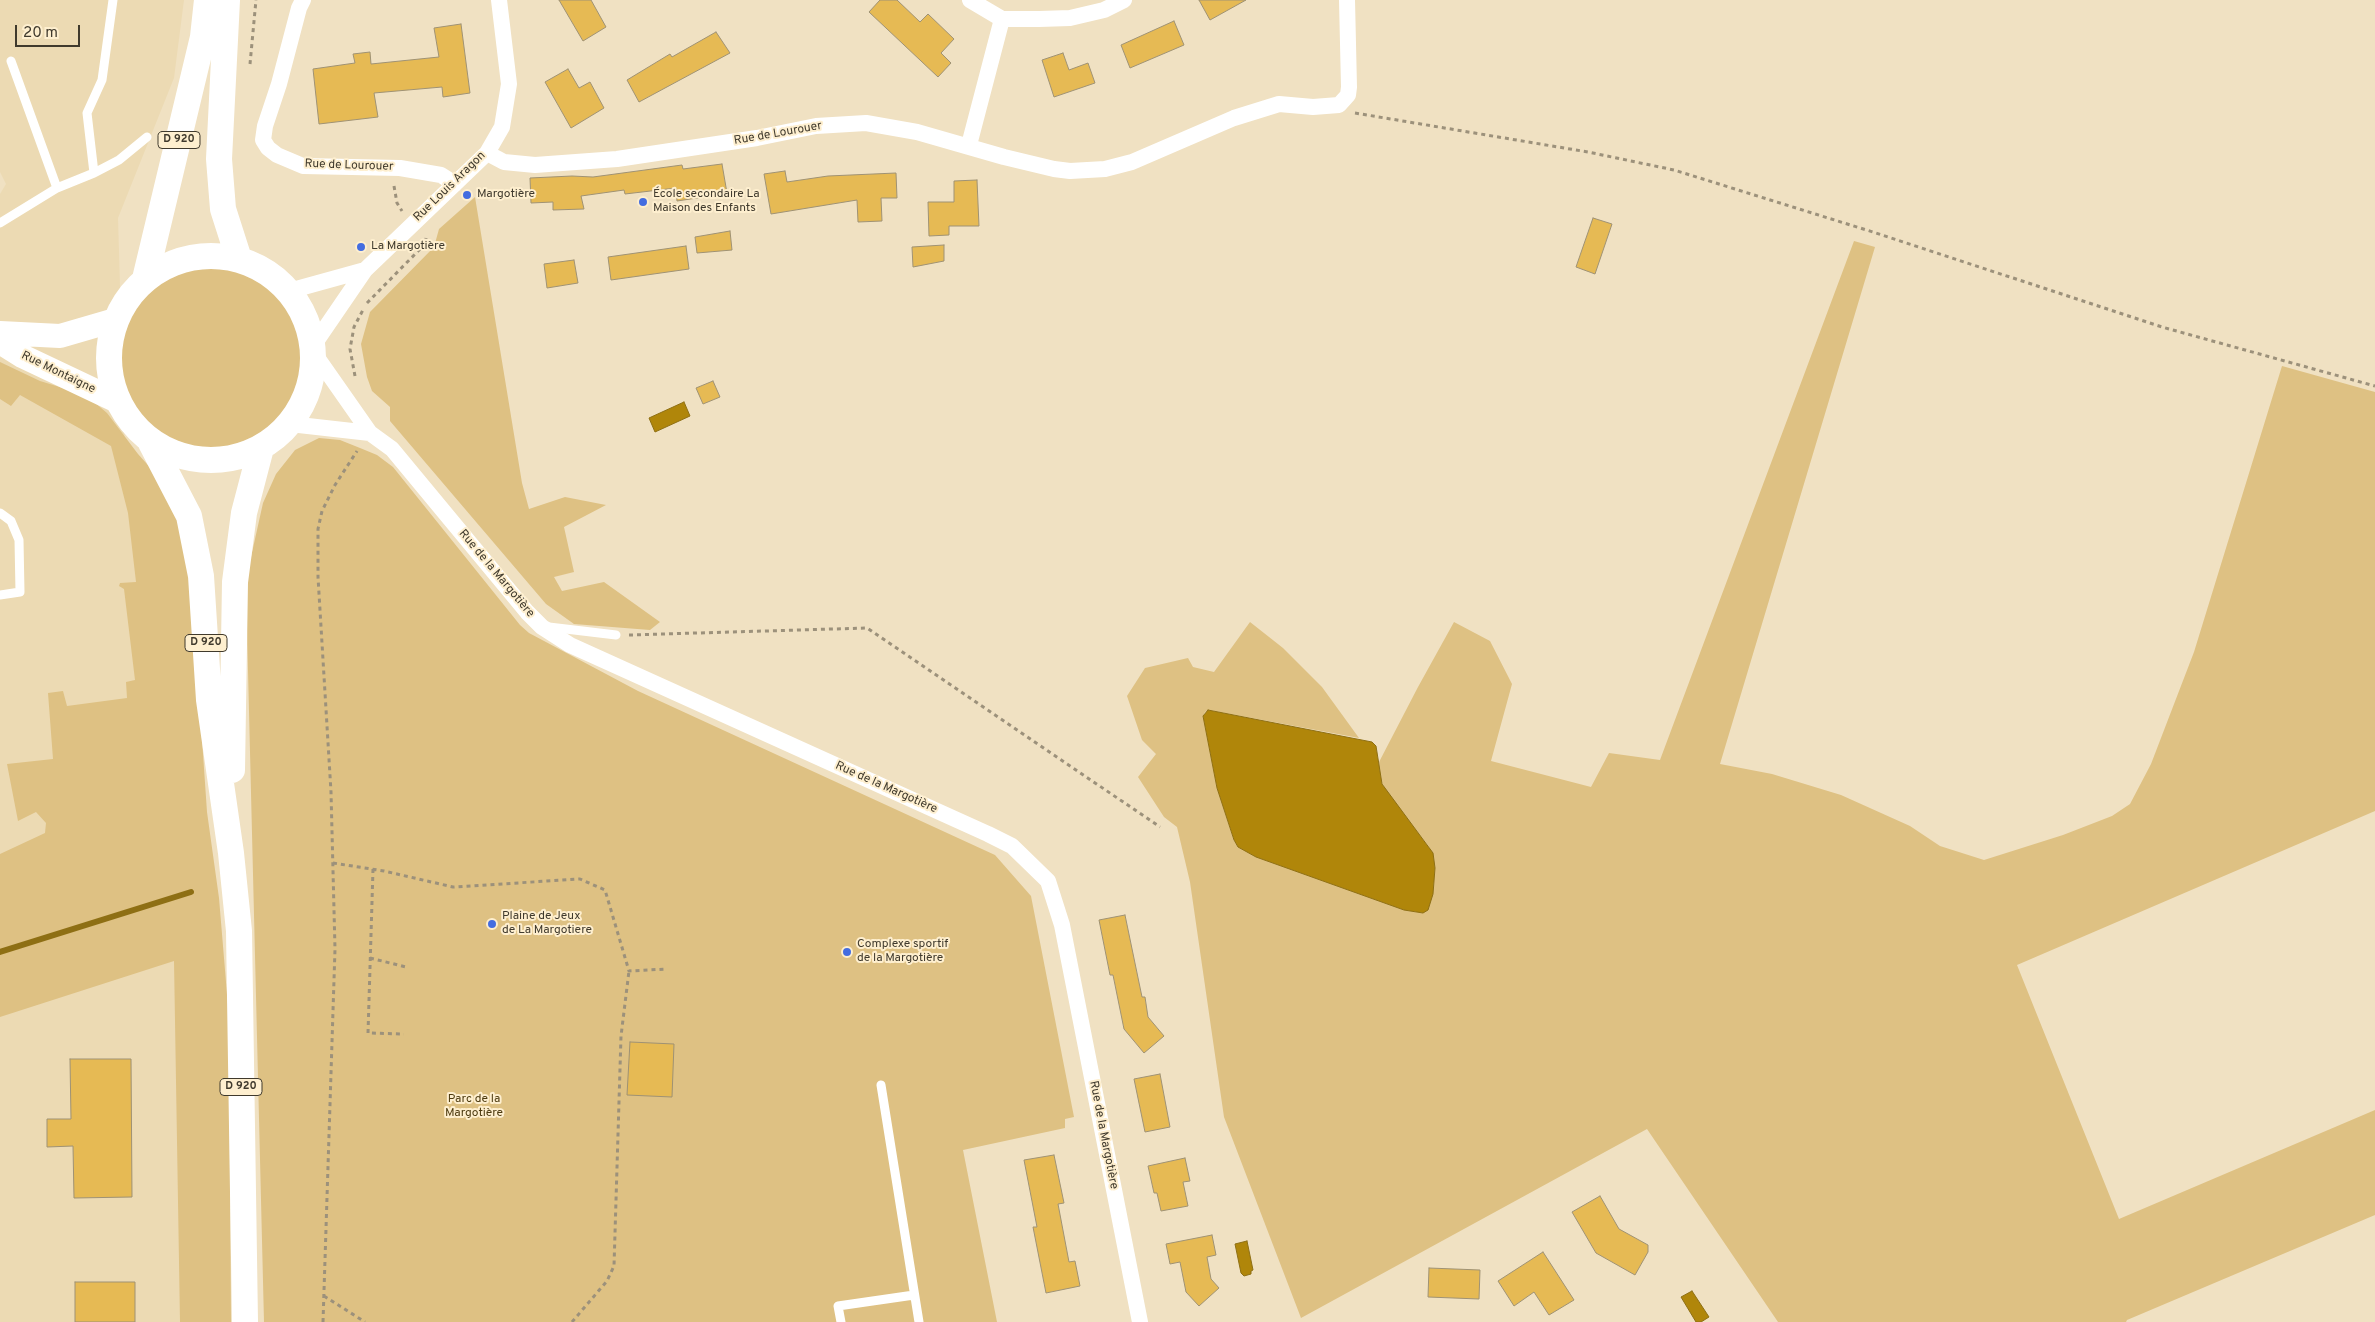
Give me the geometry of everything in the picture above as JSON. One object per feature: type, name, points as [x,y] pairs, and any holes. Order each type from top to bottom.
[{"type":"main road","name":"D 920","points":[[145,279],[204,37],[207,0]]},
{"type":"main road","points":[[227,0],[218,159],[223,209],[239,259]]},
{"type":"main road","points":[[215,255],[239,259],[267,271],[289,291],[305,316],[314,350],[308,391],[290,424],[261,448],[234,459],[205,462],[176,456],[151,442],[131,424],[117,401],[108,361],[115,320],[128,298],[145,279],[166,265],[190,257],[215,255]]},
{"type":"main road","name":"D 920","points":[[151,442],[189,516],[200,567],[209,700],[239,931],[245,1322]]},
{"type":"main road","name":"D 920","points":[[230,853],[235,582],[244,513],[261,448]]},
{"type":"street","name":"Rue de Lourouer","points":[[303,0],[298,8],[279,84],[265,126],[263,140],[268,148],[291,162],[303,166],[400,168],[441,175],[454,184]]},
{"type":"street","name":"Rue Louis Aragon","points":[[314,350],[365,270],[487,153],[502,127],[509,84],[499,0]]},
{"type":"street","points":[[970,0],[1002,19],[1070,18],[1104,10],[1124,0]]},
{"type":"street","points":[[1343,102],[1349,87],[1347,0]]},
{"type":"street","points":[[969,145],[1002,19]]},
{"type":"street","name":"Rue de Lourouer","points":[[487,153],[504,162],[535,165],[617,159],[758,138],[816,126],[866,123],[917,132],[969,145],[1004,157],[1070,171],[1105,169],[1132,162],[1234,118],[1279,104],[1313,107],[1332,106],[1343,102]]},
{"type":"street","name":"Rue Louis Aragon","points":[[289,291],[365,270]]},
{"type":"street","name":"Rue Montaigne","points":[[0,333],[60,336],[115,320]]},
{"type":"street","name":"Rue Montaigne","points":[[0,342],[22,356],[117,401]]},
{"type":"street","name":"Rue de la Margotière","points":[[314,350],[370,432],[392,449],[527,612],[542,626],[570,645],[1004,842],[1033,864],[1048,881],[1062,925],[1140,1322]]},
{"type":"street","points":[[290,424],[370,432]]},
{"type":"lane","points":[[94,173],[87,113],[102,80],[113,0]]},
{"type":"lane","points":[[10,61],[57,188]]},
{"type":"lane","points":[[0,223],[57,188],[94,173],[119,160],[146,137]]},
{"type":"lane","points":[[0,513],[11,520],[19,540],[20,592],[0,595]]},
{"type":"lane","points":[[542,626],[616,635]]},
{"type":"lane","points":[[881,1084],[919,1322]]},
{"type":"lane","points":[[841,1322],[838,1306],[914,1294]]},
{"type":"path","points":[[249,68],[256,0]]},
{"type":"path","points":[[1343,102],[1349,111],[1377,118],[1500,137],[1674,170],[1864,229],[2128,316],[2375,386]]},
{"type":"path","points":[[357,380],[350,350],[354,327],[366,304],[425,244],[426,237],[397,203],[393,184]]},
{"type":"path","points":[[323,1322],[335,949],[318,529],[322,511],[335,485],[370,432]]},
{"type":"path","points":[[616,635],[649,636],[867,628],[1160,827]]},
{"type":"path","points":[[333,863],[373,869],[453,887],[580,880],[605,890],[629,971],[621,1036],[614,1266],[611,1275],[572,1322]]},
{"type":"path","points":[[373,869],[368,1033],[404,1034]]},
{"type":"path","points":[[370,958],[406,966]]},
{"type":"path","points":[[629,971],[667,969]]},
{"type":"path","points":[[324,1296],[365,1322]]},
{"type":"shaded area","points":[[0,0],[184,0],[174,78],[118,218],[125,454],[165,576],[194,1322],[0,1322],[0,194],[6,184],[0,172]]},
{"type":"shaded area","points":[[684,402],[690,416],[655,432],[649,418]]},
{"type":"shaded area","points":[[1208,710],[1372,742],[1376,746],[1382,784],[1433,853],[1435,868],[1433,894],[1428,910],[1423,913],[1404,910],[1256,857],[1238,847],[1217,788],[1203,716]]},
{"type":"shaded area","points":[[1247,1241],[1253,1270],[1251,1274],[1244,1276],[1241,1273],[1235,1244]]},
{"type":"shaded area","points":[[1692,1291],[1709,1317],[1701,1322],[1696,1322],[1681,1297]]},
{"type":"green space","points":[[475,197],[522,483],[529,509],[565,497],[606,505],[564,527],[574,572],[554,577],[562,591],[604,582],[660,622],[650,630],[574,624],[546,604],[390,421],[390,407],[372,391],[367,377],[361,344],[370,312],[434,247],[439,229]]},
{"type":"green space","points":[[1854,241],[1875,247],[1720,764],[1772,774],[1841,795],[1910,826],[1940,846],[1984,860],[2063,835],[2112,816],[2130,804],[2151,764],[2194,652],[2282,366],[2375,392],[2375,811],[2017,965],[2119,1219],[2375,1110],[2375,1215],[2126,1322],[1778,1322],[1647,1129],[1301,1318],[1224,1117],[1190,882],[1177,827],[1164,817],[1138,777],[1156,754],[1142,740],[1127,696],[1145,668],[1188,658],[1193,667],[1214,672],[1250,622],[1283,648],[1322,687],[1359,738],[1209,710],[1205,712],[1203,716],[1217,788],[1234,841],[1238,847],[1256,857],[1404,910],[1423,913],[1433,894],[1435,868],[1429,847],[1386,791],[1380,779],[1378,764],[1454,622],[1490,641],[1512,684],[1491,761],[1591,787],[1609,753],[1660,760]]},
{"type":"green space","points":[[201,256],[221,256],[250,263],[276,279],[290,293],[306,319],[313,348],[313,368],[306,397],[290,423],[276,437],[250,453],[241,456],[221,460],[201,460],[172,453],[146,437],[132,423],[116,397],[113,388],[109,368],[109,348],[116,319],[132,293],[146,279],[172,263],[181,260]]},
{"type":"green space","points":[[0,362],[40,381],[76,392],[94,402],[107,413],[138,454],[164,483],[188,535],[207,812],[219,898],[229,1018],[231,1322],[180,1322],[174,961],[0,1017],[0,854],[45,833],[46,823],[36,812],[18,821],[7,764],[53,759],[48,693],[63,691],[67,706],[127,698],[126,682],[135,680],[124,589],[119,586],[120,583],[136,582],[128,513],[111,446],[20,395],[11,406],[0,399]]},
{"type":"green space","name":"Parc de la Margotière","points":[[319,438],[340,440],[377,455],[393,467],[520,625],[529,633],[638,691],[995,855],[1031,896],[1074,1117],[1065,1119],[1065,1128],[963,1150],[997,1322],[264,1322],[246,589],[249,566],[263,503],[276,474],[295,450]]},
{"type":"building","points":[[559,0],[591,0],[606,27],[583,41]]},
{"type":"building","points":[[880,0],[897,0],[920,22],[928,14],[954,39],[941,53],[951,63],[938,77],[869,12]]},
{"type":"building","points":[[1199,0],[1246,0],[1210,20]]},
{"type":"building","points":[[1174,21],[1184,45],[1130,68],[1121,45]]},
{"type":"building","points":[[461,24],[470,93],[443,97],[442,87],[374,93],[378,117],[319,124],[313,69],[355,63],[353,54],[370,52],[371,64],[439,57],[434,28]]},
{"type":"building","points":[[716,32],[730,53],[639,102],[627,80],[670,54],[672,57]]},
{"type":"building","points":[[1063,53],[1069,70],[1088,63],[1095,83],[1054,97],[1042,60]]},
{"type":"building","points":[[568,69],[579,88],[590,82],[604,108],[571,128],[545,82]]},
{"type":"building","points":[[722,164],[727,193],[724,194],[677,201],[676,188],[625,194],[624,190],[581,196],[584,209],[553,210],[553,202],[531,203],[530,178],[593,177],[682,165],[683,169]]},
{"type":"building","points":[[785,171],[787,182],[828,176],[896,173],[897,198],[881,198],[882,221],[858,222],[857,200],[771,214],[764,174]]},
{"type":"building","points":[[977,180],[979,226],[949,226],[949,235],[929,236],[928,202],[954,202],[954,181]]},
{"type":"building","points":[[1593,218],[1612,224],[1595,274],[1576,267]]},
{"type":"building","points":[[730,231],[732,250],[697,253],[695,237]]},
{"type":"building","points":[[944,245],[944,261],[913,267],[912,247]]},
{"type":"building","points":[[686,246],[689,269],[611,280],[608,257]]},
{"type":"building","points":[[574,260],[578,283],[547,288],[544,264]]},
{"type":"building","points":[[713,381],[720,397],[703,404],[696,388]]},
{"type":"building","points":[[1125,915],[1148,1017],[1164,1036],[1144,1053],[1124,1029],[1113,975],[1110,975],[1099,920]]},
{"type":"building","points":[[630,1042],[674,1044],[672,1097],[627,1095]]},
{"type":"building","points":[[70,1059],[131,1059],[132,1197],[74,1198],[73,1146],[47,1147],[47,1119],[71,1119]]},
{"type":"building","points":[[1160,1074],[1170,1127],[1145,1132],[1134,1079]]},
{"type":"building","points":[[1054,1155],[1064,1203],[1058,1204],[1069,1262],[1075,1261],[1080,1286],[1046,1293],[1033,1227],[1037,1227],[1024,1160]]},
{"type":"building","points":[[1185,1158],[1190,1181],[1183,1182],[1188,1206],[1161,1211],[1157,1193],[1154,1193],[1148,1166]]},
{"type":"building","points":[[1600,1196],[1619,1229],[1648,1245],[1648,1252],[1635,1275],[1596,1253],[1572,1212]]},
{"type":"building","points":[[1212,1235],[1216,1255],[1207,1257],[1211,1279],[1219,1288],[1199,1306],[1186,1292],[1180,1262],[1170,1264],[1166,1244]]},
{"type":"building","points":[[1543,1252],[1574,1300],[1549,1315],[1534,1292],[1514,1306],[1498,1281]]},
{"type":"building","points":[[1429,1268],[1480,1270],[1479,1299],[1428,1297]]},
{"type":"building","points":[[75,1282],[135,1282],[135,1322],[75,1322]]},
{"type":"waterway","points":[[0,952],[191,892]]},
{"type":"place","name":"Margotière","points":[[467,195]]},
{"type":"place","name":"École secondaire La Maison des Enfants","points":[[643,202]]},
{"type":"place","name":"La Margotière","points":[[361,247]]},
{"type":"place","name":"Plaine de Jeux de La Margotiere","points":[[492,924]]},
{"type":"place","name":"Complexe sportif de la Margotière","points":[[847,952]]}]
